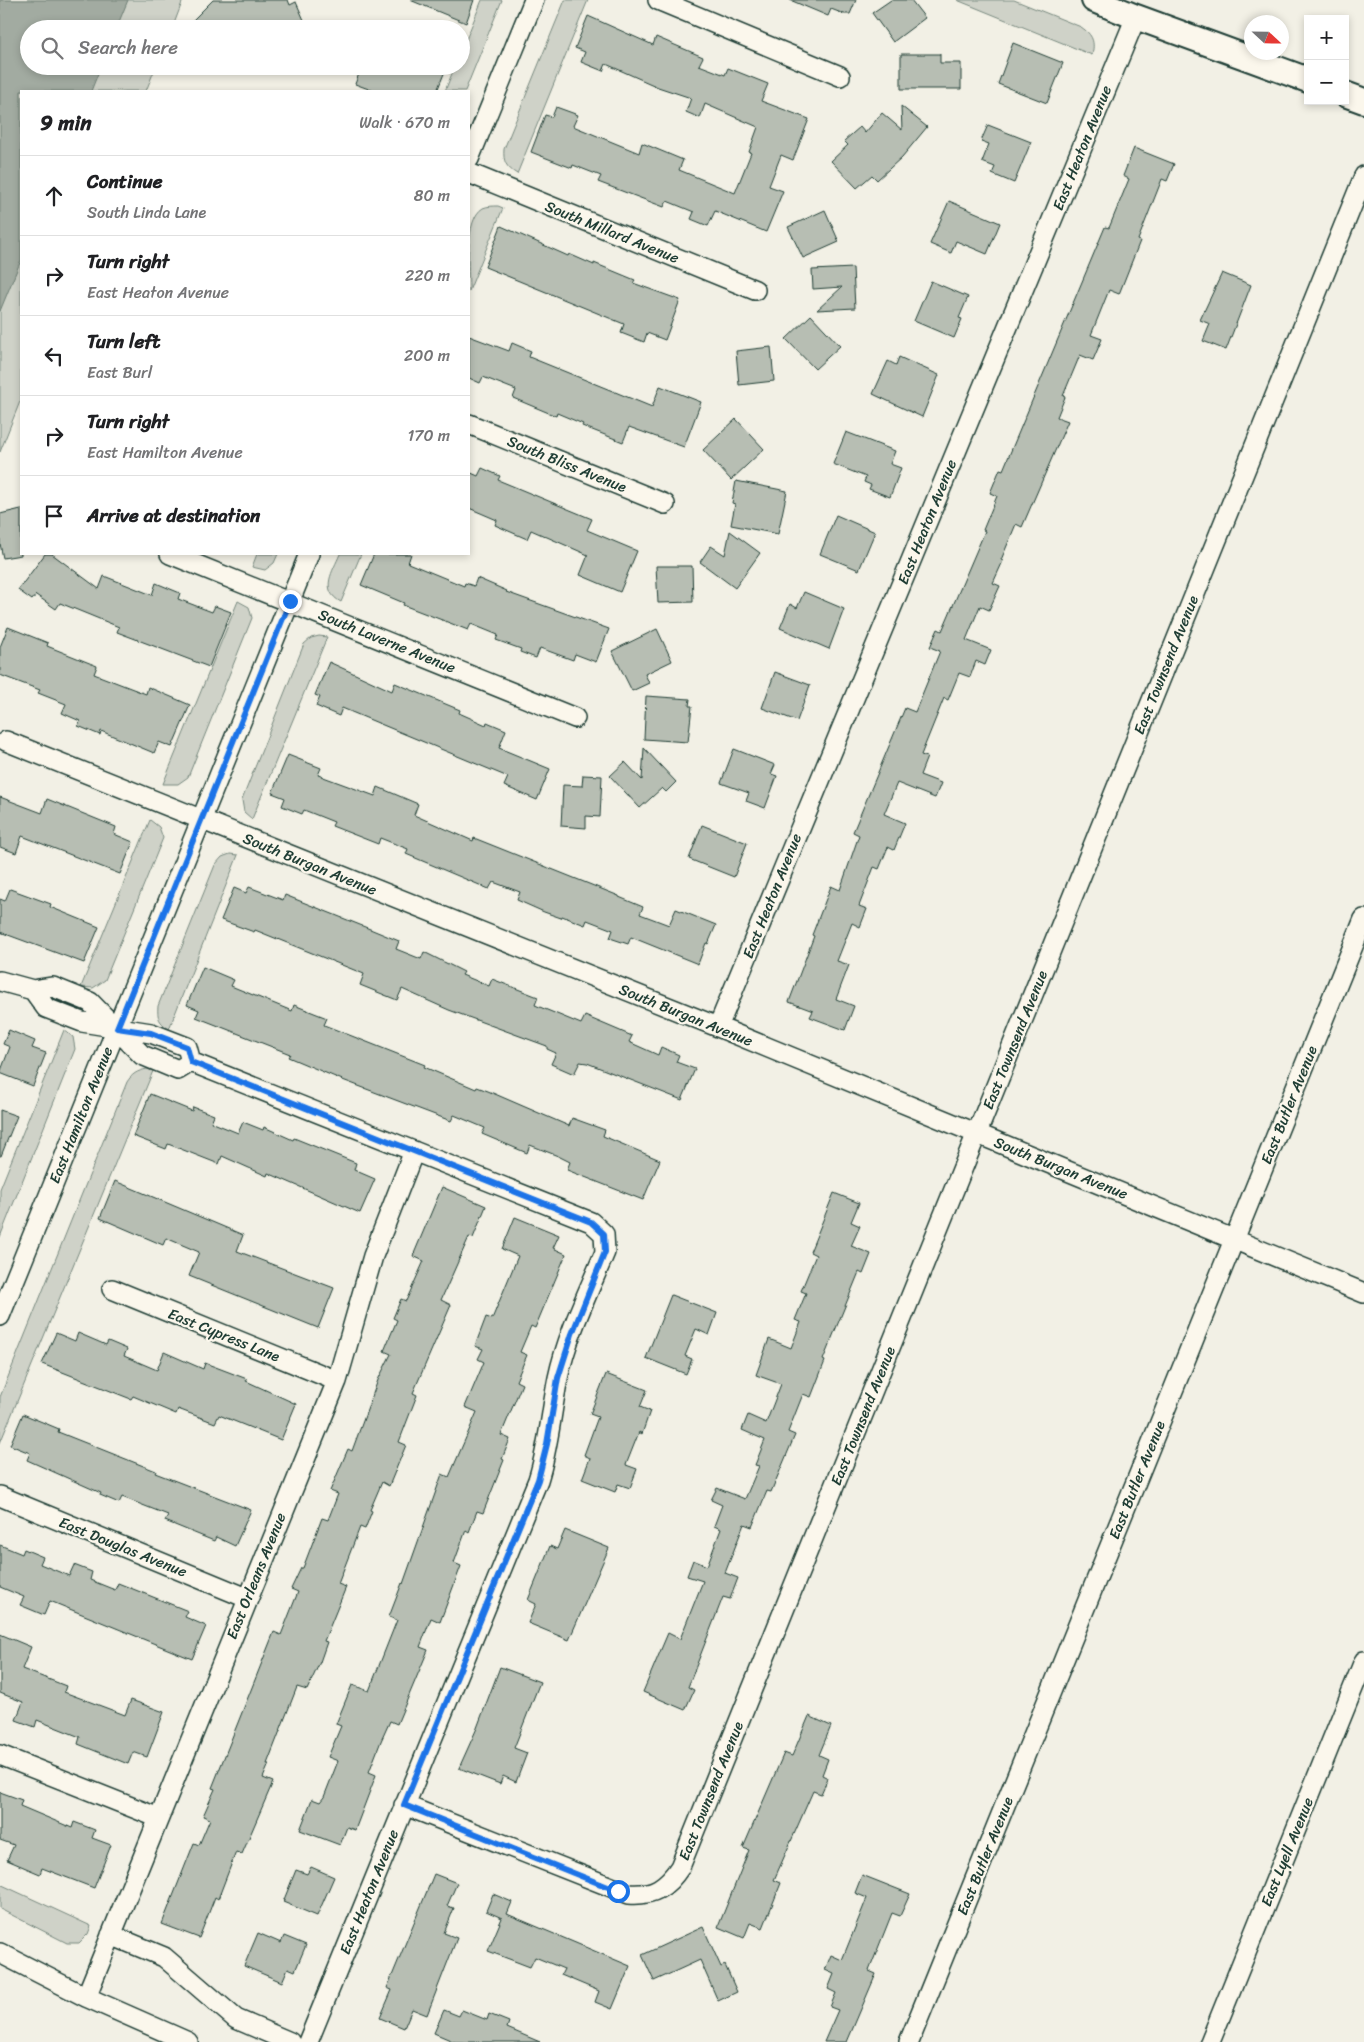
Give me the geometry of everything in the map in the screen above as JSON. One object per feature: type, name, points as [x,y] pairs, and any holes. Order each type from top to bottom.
[{"type":"main road","points":[[1094,0],[1304,79]]},
{"type":"main road","points":[[1349,95],[1364,101]]},
{"type":"street","points":[[470,157],[534,0]]},
{"type":"street","points":[[658,0],[840,76]]},
{"type":"street","name":"East Heaton Avenue","points":[[718,1027],[1136,17]]},
{"type":"street","name":"South Millard Avenue","points":[[470,173],[755,290]]},
{"type":"street","name":"East Townsend Avenue","points":[[404,1805],[618,1891],[639,1895],[651,1893],[667,1884],[680,1867],[1364,176]]},
{"type":"street","name":"South Bliss Avenue","points":[[470,424],[665,504]]},
{"type":"street","name":"South Laverne Avenue","points":[[173,555],[290,601],[574,718]]},
{"type":"street","name":"East Hamilton Avenue","points":[[0,1316],[309,555]]},
{"type":"street","name":"South Burgan Avenue","points":[[6,741],[718,1027],[1235,1239],[1326,1279],[1364,1293]]},
{"type":"street","name":"East Butler Avenue","points":[[909,2042],[1364,919]]},
{"type":"street","points":[[0,981],[32,990],[53,988],[90,1002],[117,1028],[151,1033],[187,1047],[191,1062],[414,1151]]},
{"type":"street","name":"East Heaton Avenue","points":[[308,2042],[538,1480],[547,1444],[558,1378],[566,1350],[605,1252],[604,1234],[591,1222],[414,1151]]},
{"type":"street","name":"East Orleans Avenue","points":[[86,1997],[337,1381],[373,1256],[414,1151]]},
{"type":"street","name":"East Cypress Lane","points":[[112,1289],[337,1381]]},
{"type":"street","name":"East Douglas Avenue","points":[[0,1496],[247,1598]]},
{"type":"street","name":"East Lyell Avenue","points":[[1210,2042],[1364,1661]]},
{"type":"street","points":[[0,1755],[159,1818]]},
{"type":"street","points":[[111,1935],[149,1949],[164,1957],[236,2019],[290,2042]]},
{"type":"street","points":[[0,1953],[86,1997],[188,2042]]},
{"type":"shaded area","points":[[0,0],[183,0],[175,20],[20,20],[20,75],[152,75],[146,90],[20,90],[20,402],[0,452]]},
{"type":"shaded area","points":[[0,0],[128,0],[120,20],[20,20],[20,75],[97,75],[91,90],[20,90],[20,262],[0,311]]},
{"type":"shaded area","points":[[482,0],[502,0],[465,90],[445,90],[451,75],[470,75],[470,30]]},
{"type":"shaded area","points":[[565,0],[588,0],[517,174],[506,164],[504,149]]},
{"type":"shaded area","points":[[957,0],[1014,0],[1081,27],[1092,39],[1092,55]]},
{"type":"shaded area","points":[[488,206],[503,208],[470,289],[470,234],[477,214]]},
{"type":"shaded area","points":[[257,555],[278,555],[274,563],[265,570],[252,567]]},
{"type":"shaded area","points":[[340,555],[361,555],[341,602],[331,592],[329,586],[331,573]]},
{"type":"shaded area","points":[[238,601],[249,607],[252,618],[188,777],[178,784],[163,784]]},
{"type":"shaded area","points":[[327,637],[252,819],[244,812],[242,800],[304,644],[311,638]]},
{"type":"shaded area","points":[[150,820],[159,827],[163,838],[105,980],[93,988],[81,987]]},
{"type":"shaded area","points":[[230,854],[238,855],[169,1029],[159,1019],[158,1006],[215,865],[222,857]]},
{"type":"shaded area","points":[[64,1030],[73,1037],[75,1049],[0,1237],[0,1189]]},
{"type":"shaded area","points":[[147,1069],[153,1071],[0,1443],[0,1397],[127,1082],[135,1073]]},
{"type":"shaded area","points":[[0,1884],[91,1926],[88,1934],[79,1943],[67,1943],[0,1909]]},
{"type":"building","points":[[213,0],[288,0],[290,5],[296,2],[304,20],[193,20]]},
{"type":"building","points":[[410,0],[474,0],[467,20],[459,20]]},
{"type":"building","points":[[790,0],[856,0],[850,14],[844,14],[831,9],[828,16]]},
{"type":"building","points":[[891,0],[911,0],[925,18],[893,42],[872,13]]},
{"type":"building","points":[[588,16],[653,45],[656,37],[703,57],[699,65],[725,75],[728,68],[768,84],[761,101],[809,119],[793,160],[781,155],[769,186],[783,191],[766,232],[715,211],[708,226],[691,219],[694,212],[667,201],[664,207],[598,182],[601,176],[573,165],[572,168],[531,152],[545,115],[552,117],[556,107],[578,115],[573,126],[639,153],[642,143],[683,160],[679,170],[735,193],[751,153],[749,152],[758,127],[705,104],[700,118],[686,112],[691,98],[658,87],[606,64],[603,71],[581,62],[585,52],[575,48]]},
{"type":"building","points":[[1013,43],[1063,63],[1047,103],[998,84]]},
{"type":"building","points":[[901,54],[940,54],[940,63],[961,63],[961,89],[901,89]]},
{"type":"building","points":[[358,75],[443,75],[437,90],[371,90],[355,84]]},
{"type":"building","points":[[901,106],[927,127],[902,157],[877,180],[872,175],[857,188],[831,161],[848,145],[844,141],[860,127],[865,133],[882,113],[902,130]]},
{"type":"building","points":[[988,125],[1031,142],[1014,183],[992,174],[995,167],[982,162],[989,144],[981,141]]},
{"type":"building","points":[[1134,148],[1174,164],[1167,181],[1162,179],[1119,294],[1109,290],[1091,335],[1102,339],[1093,360],[1080,355],[1063,396],[1065,397],[1057,417],[1068,421],[1022,527],[1016,524],[993,583],[1000,586],[989,610],[980,606],[966,640],[991,650],[985,665],[976,661],[970,677],[959,673],[948,700],[944,698],[921,755],[927,757],[920,775],[941,783],[935,798],[897,783],[884,814],[905,823],[894,850],[888,847],[879,869],[874,867],[859,906],[867,909],[860,927],[852,923],[837,961],[849,965],[836,999],[854,1006],[845,1030],[810,1017],[813,1011],[789,1002],[831,886],[840,890],[859,835],[853,832],[905,708],[915,712],[940,651],[930,647],[938,629],[942,631],[985,531],[983,530],[997,496],[990,493],[1000,469],[1003,470],[1105,227],[1109,228],[1129,179],[1123,176]]},
{"type":"building","points":[[949,201],[1000,223],[987,254],[956,241],[951,253],[930,244]]},
{"type":"building","points":[[825,210],[839,242],[803,258],[788,227]]},
{"type":"building","points":[[501,226],[568,256],[569,254],[635,280],[633,283],[680,300],[665,340],[647,333],[644,342],[621,333],[624,324],[485,267]]},
{"type":"building","points":[[853,268],[855,308],[817,310],[842,287],[813,289],[812,270]]},
{"type":"building","points":[[1222,273],[1251,285],[1226,350],[1203,341],[1210,324],[1200,320]]},
{"type":"building","points":[[931,281],[968,297],[959,318],[962,319],[954,338],[914,321]]},
{"type":"building","points":[[811,315],[840,346],[815,369],[786,339]]},
{"type":"building","points":[[470,336],[509,351],[512,343],[531,351],[529,357],[652,407],[660,386],[701,402],[684,447],[629,427],[623,442],[582,426],[583,424],[557,413],[556,416],[513,398],[516,390],[483,377],[480,383],[470,378]]},
{"type":"building","points":[[771,347],[774,381],[739,385],[736,351]]},
{"type":"building","points":[[899,357],[939,375],[922,417],[873,394],[888,361],[896,365]]},
{"type":"building","points":[[736,419],[764,449],[731,480],[703,450]]},
{"type":"building","points":[[846,432],[895,451],[890,464],[901,468],[890,497],[869,489],[871,485],[864,482],[866,477],[833,464]]},
{"type":"building","points":[[482,468],[500,476],[498,480],[592,519],[587,530],[637,551],[620,592],[580,575],[588,555],[531,530],[527,539],[495,525],[497,520],[470,508],[470,472],[478,476]]},
{"type":"building","points":[[736,481],[787,491],[778,534],[731,525],[735,504],[732,503]]},
{"type":"building","points":[[20,509],[21,555],[3,558],[0,544],[0,514]]},
{"type":"building","points":[[836,515],[875,532],[859,570],[820,554]]},
{"type":"building","points":[[730,531],[760,553],[735,588],[700,562],[711,546],[725,555]]},
{"type":"building","points":[[44,555],[53,555],[99,589],[104,576],[152,595],[156,583],[180,593],[178,599],[212,612],[215,606],[231,612],[209,667],[117,632],[119,627],[60,603],[56,609],[36,595],[32,600],[18,590]]},
{"type":"building","points":[[374,555],[411,555],[408,563],[464,586],[465,583],[474,586],[477,578],[506,592],[609,629],[596,662],[575,654],[573,660],[540,648],[536,658],[520,652],[521,649],[496,640],[498,635],[471,624],[468,630],[403,605],[404,603],[361,585]]},
{"type":"building","points":[[656,566],[692,566],[693,602],[658,603]]},
{"type":"building","points":[[804,592],[844,609],[829,649],[780,628],[790,604],[797,608]]},
{"type":"building","points":[[8,627],[48,643],[47,646],[97,666],[94,674],[146,694],[148,687],[190,705],[172,747],[159,742],[154,753],[101,731],[100,735],[78,726],[80,721],[62,713],[66,704],[38,693],[40,690],[0,675],[0,647]]},
{"type":"building","points":[[657,629],[672,661],[645,674],[649,683],[632,691],[612,651]]},
{"type":"building","points":[[329,662],[392,691],[395,683],[460,710],[459,713],[486,725],[487,722],[506,730],[499,748],[550,769],[537,800],[504,786],[508,777],[342,708],[339,716],[316,706],[320,697],[315,695]]},
{"type":"building","points":[[775,672],[810,685],[797,721],[762,708]]},
{"type":"building","points":[[646,696],[690,699],[689,706],[692,706],[688,742],[644,739]]},
{"type":"building","points":[[644,748],[676,782],[666,792],[662,788],[640,808],[610,776],[625,762],[642,780]]},
{"type":"building","points":[[734,749],[775,765],[771,774],[777,776],[765,808],[746,801],[749,793],[721,783]]},
{"type":"building","points":[[288,755],[321,768],[318,775],[375,796],[378,787],[418,804],[414,815],[473,841],[474,838],[619,896],[643,907],[640,914],[669,925],[676,909],[716,925],[708,944],[706,943],[698,964],[631,937],[628,944],[610,938],[613,930],[587,920],[585,925],[562,916],[561,918],[517,900],[520,892],[493,882],[489,889],[406,854],[408,849],[380,838],[378,844],[332,826],[334,822],[304,810],[302,814],[282,806],[285,798],[272,793]]},
{"type":"building","points":[[583,775],[602,776],[600,817],[586,816],[586,828],[561,826],[563,785],[582,786]]},
{"type":"building","points":[[0,797],[42,813],[47,799],[116,827],[114,834],[133,842],[120,874],[22,836],[16,853],[0,847]]},
{"type":"building","points":[[702,825],[747,843],[734,877],[689,859]]},
{"type":"building","points":[[249,887],[283,900],[285,895],[370,929],[399,941],[396,949],[421,959],[424,952],[464,972],[462,975],[489,986],[492,979],[538,997],[535,1005],[581,1024],[585,1016],[632,1036],[629,1042],[658,1055],[661,1047],[679,1055],[676,1062],[695,1069],[682,1100],[587,1063],[580,1062],[574,1074],[551,1064],[556,1053],[547,1049],[547,1046],[449,1010],[402,989],[397,1000],[360,985],[364,974],[255,930],[254,932],[221,920],[234,888],[246,893]]},
{"type":"building","points":[[10,889],[51,904],[50,907],[99,927],[84,963],[0,932],[0,899],[5,901]]},
{"type":"building","points":[[203,967],[234,980],[231,986],[292,1011],[294,1005],[327,1018],[324,1025],[425,1065],[424,1067],[476,1089],[477,1087],[488,1091],[569,1126],[572,1118],[605,1130],[603,1136],[660,1160],[643,1200],[567,1170],[570,1162],[558,1156],[530,1145],[527,1153],[482,1134],[485,1128],[454,1115],[451,1121],[340,1079],[288,1057],[290,1054],[196,1017],[199,1010],[187,1005]]},
{"type":"building","points":[[9,1030],[35,1041],[32,1048],[46,1053],[33,1086],[0,1073],[10,1047],[3,1044]]},
{"type":"building","points":[[150,1094],[192,1111],[193,1107],[214,1115],[211,1122],[238,1133],[243,1122],[263,1130],[264,1127],[293,1140],[294,1138],[356,1163],[354,1170],[375,1179],[360,1213],[268,1173],[267,1176],[222,1156],[219,1164],[168,1144],[166,1149],[133,1136]]},
{"type":"building","points":[[0,1110],[17,1116],[1,1156],[0,1156]]},
{"type":"building","points":[[115,1181],[243,1235],[237,1251],[334,1288],[318,1328],[189,1276],[199,1252],[166,1238],[163,1245],[100,1218]]},
{"type":"building","points":[[442,1187],[486,1206],[473,1238],[469,1237],[441,1300],[451,1305],[413,1393],[417,1395],[399,1442],[406,1445],[389,1486],[382,1482],[370,1510],[372,1511],[365,1529],[360,1527],[338,1584],[346,1587],[324,1641],[327,1642],[320,1662],[307,1690],[297,1687],[267,1764],[269,1764],[263,1778],[273,1782],[242,1854],[236,1852],[218,1899],[215,1897],[199,1938],[162,1924],[194,1843],[199,1845],[210,1819],[203,1816],[215,1789],[212,1788],[274,1632],[281,1635],[298,1592],[291,1589],[301,1568],[303,1568],[322,1518],[328,1520],[338,1494],[330,1491],[348,1449],[352,1451],[378,1380],[391,1354],[384,1351],[397,1320],[393,1318],[401,1299],[406,1301],[424,1261],[413,1256]]},
{"type":"building","points":[[834,1193],[859,1203],[851,1222],[860,1226],[851,1246],[871,1254],[863,1274],[859,1272],[823,1360],[825,1361],[811,1397],[803,1394],[788,1432],[795,1435],[771,1492],[767,1491],[752,1527],[744,1524],[725,1573],[738,1578],[730,1599],[723,1597],[688,1687],[694,1690],[685,1710],[643,1692],[668,1633],[680,1639],[703,1581],[687,1576],[693,1560],[707,1566],[721,1529],[714,1526],[722,1505],[711,1500],[717,1488],[745,1499],[759,1466],[755,1465],[765,1440],[742,1430],[748,1415],[766,1423],[781,1384],[756,1375],[769,1339],[791,1348],[801,1322],[795,1320],[806,1293],[801,1291],[816,1255],[810,1252]]},
{"type":"building","points":[[515,1217],[559,1235],[553,1248],[566,1254],[535,1328],[531,1326],[520,1352],[527,1355],[516,1381],[522,1384],[501,1435],[510,1439],[502,1459],[504,1460],[483,1513],[477,1511],[469,1532],[466,1530],[454,1563],[461,1566],[440,1622],[431,1618],[420,1647],[428,1650],[397,1724],[390,1721],[381,1741],[369,1772],[376,1775],[355,1830],[347,1827],[340,1845],[300,1830],[312,1799],[320,1802],[324,1797],[338,1761],[328,1757],[341,1726],[336,1724],[352,1685],[369,1691],[397,1620],[389,1617],[403,1584],[442,1474],[449,1477],[477,1412],[465,1407],[484,1362],[478,1359],[483,1349],[475,1346],[486,1317],[492,1319],[518,1256],[502,1249]]},
{"type":"building","points":[[671,1295],[717,1313],[709,1335],[696,1329],[685,1356],[692,1359],[686,1374],[646,1358]]},
{"type":"building","points":[[56,1333],[75,1341],[78,1333],[106,1345],[108,1341],[127,1349],[124,1356],[157,1370],[164,1352],[203,1369],[205,1363],[247,1379],[246,1381],[296,1404],[281,1440],[219,1415],[215,1423],[178,1409],[176,1414],[133,1396],[131,1399],[42,1364]]},
{"type":"building","points":[[606,1374],[647,1390],[640,1407],[650,1411],[642,1434],[639,1432],[626,1465],[637,1469],[630,1488],[618,1484],[615,1492],[582,1479],[590,1458],[584,1455],[598,1417],[590,1414]]},
{"type":"building","points":[[23,1414],[59,1429],[58,1432],[156,1471],[155,1473],[251,1510],[235,1546],[216,1537],[214,1541],[165,1521],[168,1515],[122,1497],[119,1503],[27,1460],[30,1453],[10,1445]]},
{"type":"building","points":[[565,1530],[609,1548],[569,1640],[528,1623],[536,1604],[528,1600],[550,1546],[557,1549]]},
{"type":"building","points":[[0,1545],[22,1554],[24,1549],[43,1557],[40,1564],[69,1576],[74,1565],[92,1572],[90,1580],[115,1590],[118,1583],[188,1611],[185,1617],[206,1626],[192,1659],[50,1601],[44,1615],[20,1605],[24,1597],[0,1587]]},
{"type":"building","points":[[0,1634],[31,1647],[22,1669],[66,1686],[64,1692],[125,1715],[131,1700],[164,1712],[147,1757],[133,1752],[128,1764],[78,1744],[80,1737],[37,1720],[35,1727],[16,1720],[23,1702],[0,1693]]},
{"type":"building","points":[[500,1667],[540,1682],[514,1748],[527,1753],[516,1782],[503,1776],[500,1784],[459,1768],[477,1728]]},
{"type":"building","points":[[809,1716],[831,1726],[819,1755],[828,1759],[822,1775],[828,1778],[821,1794],[813,1791],[774,1880],[781,1883],[763,1928],[750,1923],[744,1938],[718,1927],[749,1850],[743,1848],[784,1753],[792,1756]]},
{"type":"building","points":[[0,1792],[22,1800],[20,1806],[72,1828],[74,1822],[95,1830],[92,1838],[111,1845],[94,1888],[42,1868],[40,1874],[7,1860],[14,1845],[0,1840]]},
{"type":"building","points":[[311,1867],[334,1877],[317,1916],[283,1902],[296,1870],[307,1874]]},
{"type":"building","points":[[434,1874],[457,1883],[447,1906],[454,1908],[444,1933],[457,1938],[427,2015],[412,2009],[404,2028],[380,2018],[392,1990],[387,1988]]},
{"type":"building","points":[[862,1875],[910,1894],[900,1916],[892,1913],[869,1971],[876,1974],[847,2042],[824,2042],[838,2010],[830,2007],[836,1993],[828,1989],[834,1974],[825,1970],[831,1955],[842,1960],[867,1898],[855,1893]]},
{"type":"building","points":[[493,1894],[512,1902],[507,1914],[630,1966],[612,2009],[595,2002],[599,1991],[561,1975],[564,1969],[535,1957],[530,1967],[488,1951],[502,1918],[486,1911]]},
{"type":"building","points":[[703,1927],[721,1967],[725,1965],[737,1992],[718,2001],[700,1960],[654,1981],[642,1955]]},
{"type":"building","points":[[258,1933],[281,1943],[284,1936],[306,1945],[295,1971],[288,1968],[282,1982],[244,1966]]},
{"type":"building","points":[[444,2010],[459,2016],[462,2010],[487,2020],[489,2014],[509,2022],[507,2028],[540,2042],[455,2042],[434,2033]]},
{"type":"route","points":[[290,601],[117,1028],[151,1033],[187,1047],[191,1062],[591,1222],[604,1234],[605,1252],[563,1357],[544,1462],[538,1480],[404,1805],[618,1891]]}]
